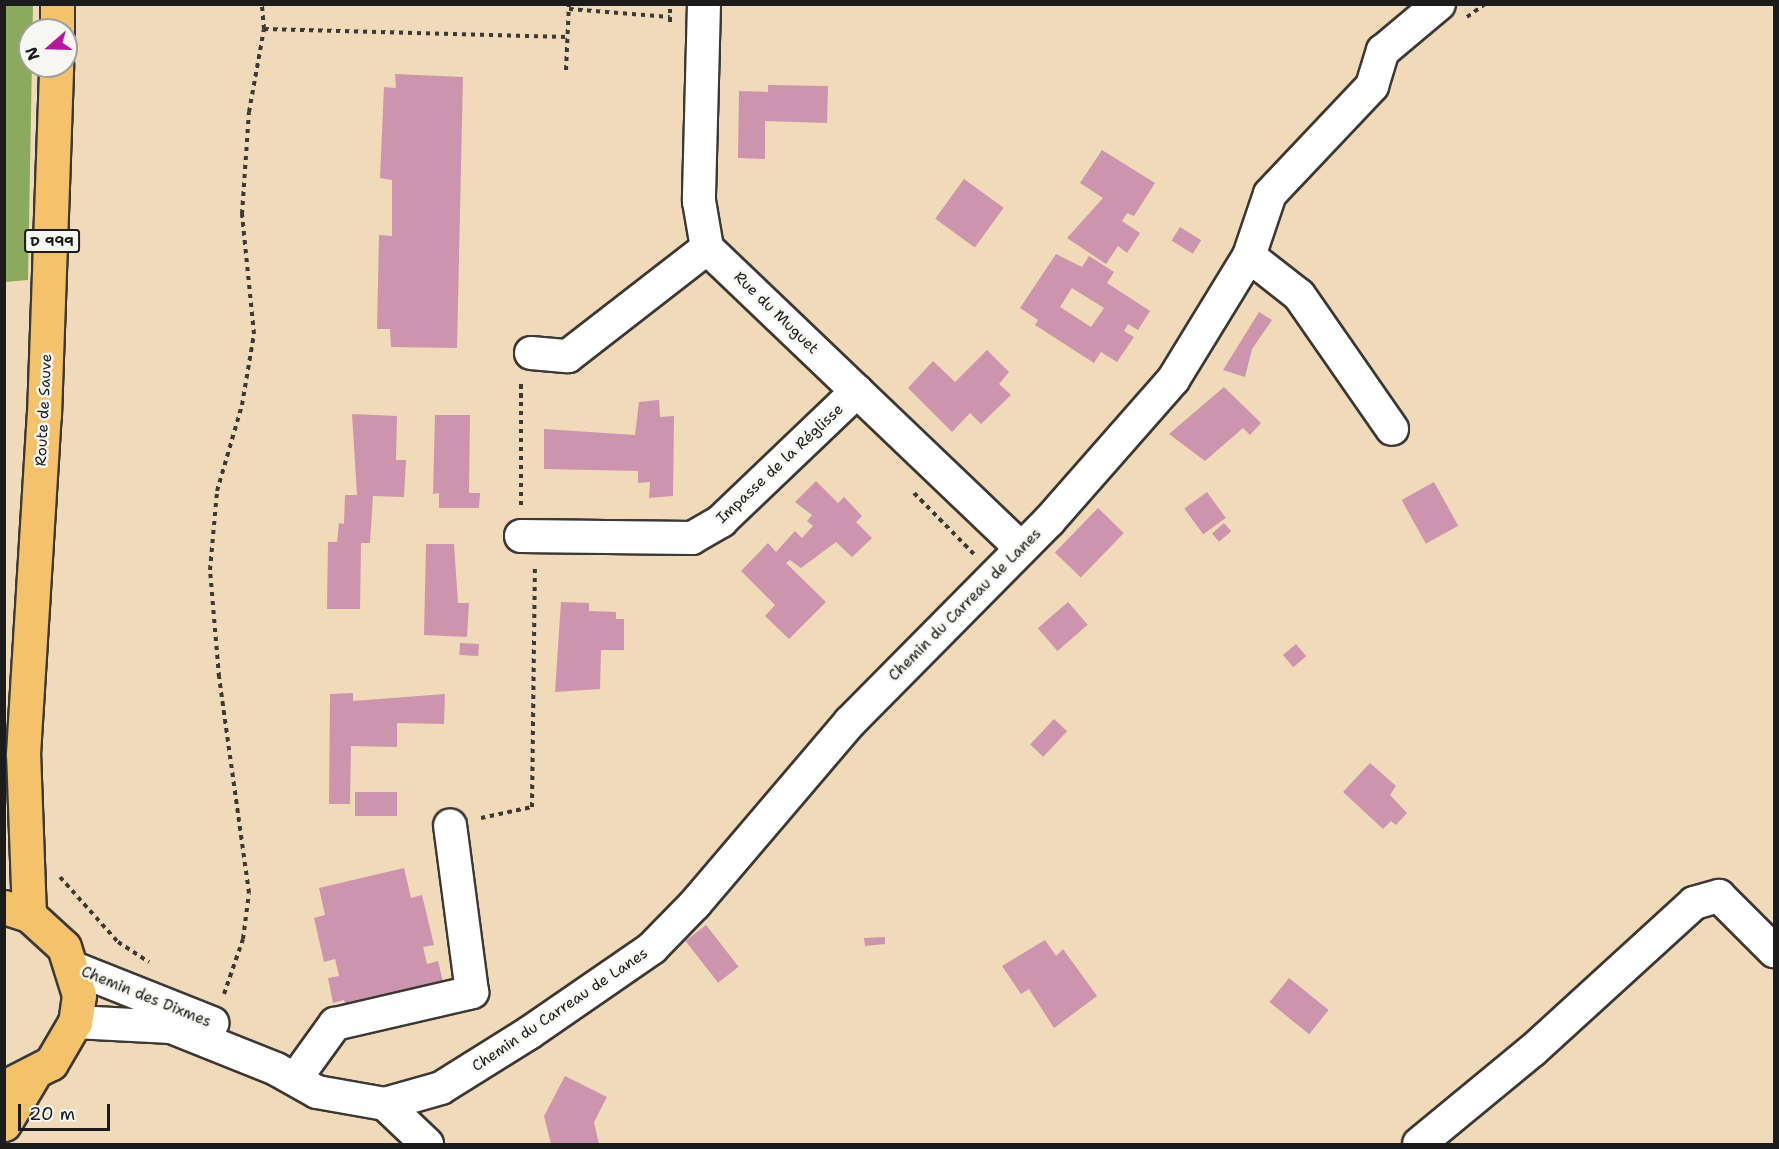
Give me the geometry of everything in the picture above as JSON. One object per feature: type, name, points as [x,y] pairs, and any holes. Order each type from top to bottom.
[{"type":"main road","name":"Route de Sauve","points":[[17,911],[24,865],[23,754],[45,415],[56,78]]},
{"type":"main road","name":"Route de Sauve","points":[[4,812],[23,754]]},
{"type":"main road","points":[[4,1124],[18,1082],[51,1063],[75,1022],[74,968],[64,947],[17,911]]},
{"type":"street","points":[[531,353],[568,356],[707,248],[699,201],[704,4]]},
{"type":"street","name":"Chemin du Carreau de Lanes","points":[[385,1104],[441,1088],[652,948],[850,722],[1020,547],[1173,380],[1249,256],[1270,194],[1372,86],[1383,51],[1439,4]]},
{"type":"street","name":"Rue du Muguet","points":[[707,248],[1020,547]]},
{"type":"street","points":[[1249,256],[1299,295],[1392,429]]},
{"type":"street","name":"Impasse de la Réglisse","points":[[529,536],[692,538],[722,521],[857,391]]},
{"type":"street","points":[[286,1074],[335,1023],[472,992],[450,825]]},
{"type":"street","points":[[1419,1144],[1532,1051],[1694,903],[1719,896],[1774,951]]},
{"type":"street","name":"Chemin des Dixmes","points":[[74,968],[206,1019],[286,1074],[317,1092],[385,1104]]},
{"type":"street","name":"Chemin des Dixmes","points":[[75,1022],[171,1027],[286,1074]]},
{"type":"street","points":[[385,1104],[427,1144]]},
{"type":"path","points":[[206,1019],[230,986],[249,893],[219,677],[210,570],[218,491],[242,405],[254,334],[242,214],[249,112],[264,30],[262,4]]},
{"type":"path","points":[[566,70],[569,7],[670,17]]},
{"type":"path","points":[[264,30],[568,37]]},
{"type":"path","points":[[450,825],[531,807],[529,536],[521,384]]},
{"type":"path","points":[[905,484],[974,560]]},
{"type":"path","points":[[24,865],[48,863],[118,942],[157,967]]},
{"type":"green space","points":[[4,5],[33,5],[33,18],[18,18],[18,78],[32,78],[28,280],[5,282]]},
{"type":"building","points":[[395,74],[463,77],[457,348],[391,347],[390,329],[377,329],[379,235],[392,236],[392,180],[380,178],[384,87],[396,88]]},
{"type":"building","points":[[768,85],[828,86],[827,123],[765,121],[765,159],[738,158],[739,91],[768,92]]},
{"type":"building","points":[[1102,150],[1155,183],[1134,216],[1127,213],[1122,221],[1140,233],[1127,253],[1118,246],[1106,264],[1067,238],[1103,198],[1080,183]]},
{"type":"building","points":[[964,179],[1004,208],[975,247],[935,219]]},
{"type":"building","points":[[1180,227],[1201,240],[1193,254],[1172,241]]},
{"type":"building","points":[[1056,254],[1082,267],[1089,256],[1114,272],[1107,283],[1150,311],[1138,330],[1128,324],[1124,331],[1134,337],[1117,362],[1101,352],[1094,363],[1035,325],[1038,320],[1020,308]],"holes":[[[1072,288],[1104,308],[1091,327],[1060,307]]]},
{"type":"building","points":[[1259,312],[1272,320],[1252,349],[1245,377],[1223,370]]},
{"type":"building","points":[[987,350],[1009,372],[999,384],[1011,395],[981,424],[970,413],[952,432],[908,388],[933,361],[955,382]]},
{"type":"building","points":[[1224,387],[1261,423],[1250,435],[1243,428],[1205,461],[1169,434]]},
{"type":"building","points":[[659,400],[660,417],[674,416],[673,496],[649,498],[650,482],[638,483],[638,471],[544,469],[544,429],[635,435],[639,402]]},
{"type":"building","points":[[352,414],[397,416],[396,460],[406,460],[404,497],[373,496],[370,543],[361,543],[360,609],[327,609],[328,542],[337,542],[339,523],[344,524],[345,495],[357,495]]},
{"type":"building","points":[[435,415],[470,415],[469,493],[480,493],[479,508],[439,508],[439,493],[433,494]]},
{"type":"building","points":[[816,481],[838,503],[844,497],[862,516],[856,522],[872,538],[852,557],[836,542],[801,568],[790,560],[786,563],[826,602],[789,639],[765,616],[775,605],[741,571],[768,543],[776,552],[795,531],[802,538],[813,526],[807,521],[812,515],[795,502]]},
{"type":"building","points":[[1434,482],[1458,526],[1426,544],[1402,500]]},
{"type":"building","points":[[1207,492],[1226,518],[1203,534],[1184,508]]},
{"type":"building","points":[[1098,508],[1124,533],[1081,578],[1055,553]]},
{"type":"building","points":[[1224,523],[1231,531],[1219,542],[1212,533]]},
{"type":"building","points":[[426,544],[454,544],[458,603],[469,603],[467,637],[424,635]]},
{"type":"building","points":[[561,602],[589,603],[589,611],[616,612],[616,619],[624,619],[624,650],[601,650],[600,689],[555,692]]},
{"type":"building","points":[[1068,602],[1088,625],[1057,651],[1038,628]]},
{"type":"building","points":[[460,643],[479,644],[478,656],[459,655]]},
{"type":"building","points":[[1296,644],[1306,656],[1293,667],[1283,655]]},
{"type":"building","points":[[353,693],[353,701],[445,694],[444,724],[397,723],[397,747],[351,746],[350,804],[329,804],[330,694]]},
{"type":"building","points":[[1054,719],[1067,731],[1043,757],[1030,745]]},
{"type":"building","points":[[1370,763],[1396,786],[1390,795],[1407,813],[1396,825],[1391,821],[1383,829],[1343,792]]},
{"type":"building","points":[[355,792],[397,792],[397,816],[355,816]]},
{"type":"building","points":[[404,868],[411,898],[422,895],[434,945],[423,947],[427,964],[438,961],[444,986],[348,1014],[344,1000],[333,1003],[328,978],[339,976],[335,959],[324,962],[314,918],[325,915],[319,888]]},
{"type":"building","points":[[706,925],[739,967],[718,983],[686,941]]},
{"type":"building","points":[[885,937],[885,944],[865,946],[864,938]]},
{"type":"building","points":[[1045,940],[1056,956],[1063,949],[1097,996],[1054,1028],[1029,989],[1021,994],[1002,966]]},
{"type":"building","points":[[1289,978],[1329,1010],[1309,1034],[1269,1002]]},
{"type":"building","points":[[565,1076],[607,1097],[594,1122],[599,1144],[551,1144],[544,1116]]}]
